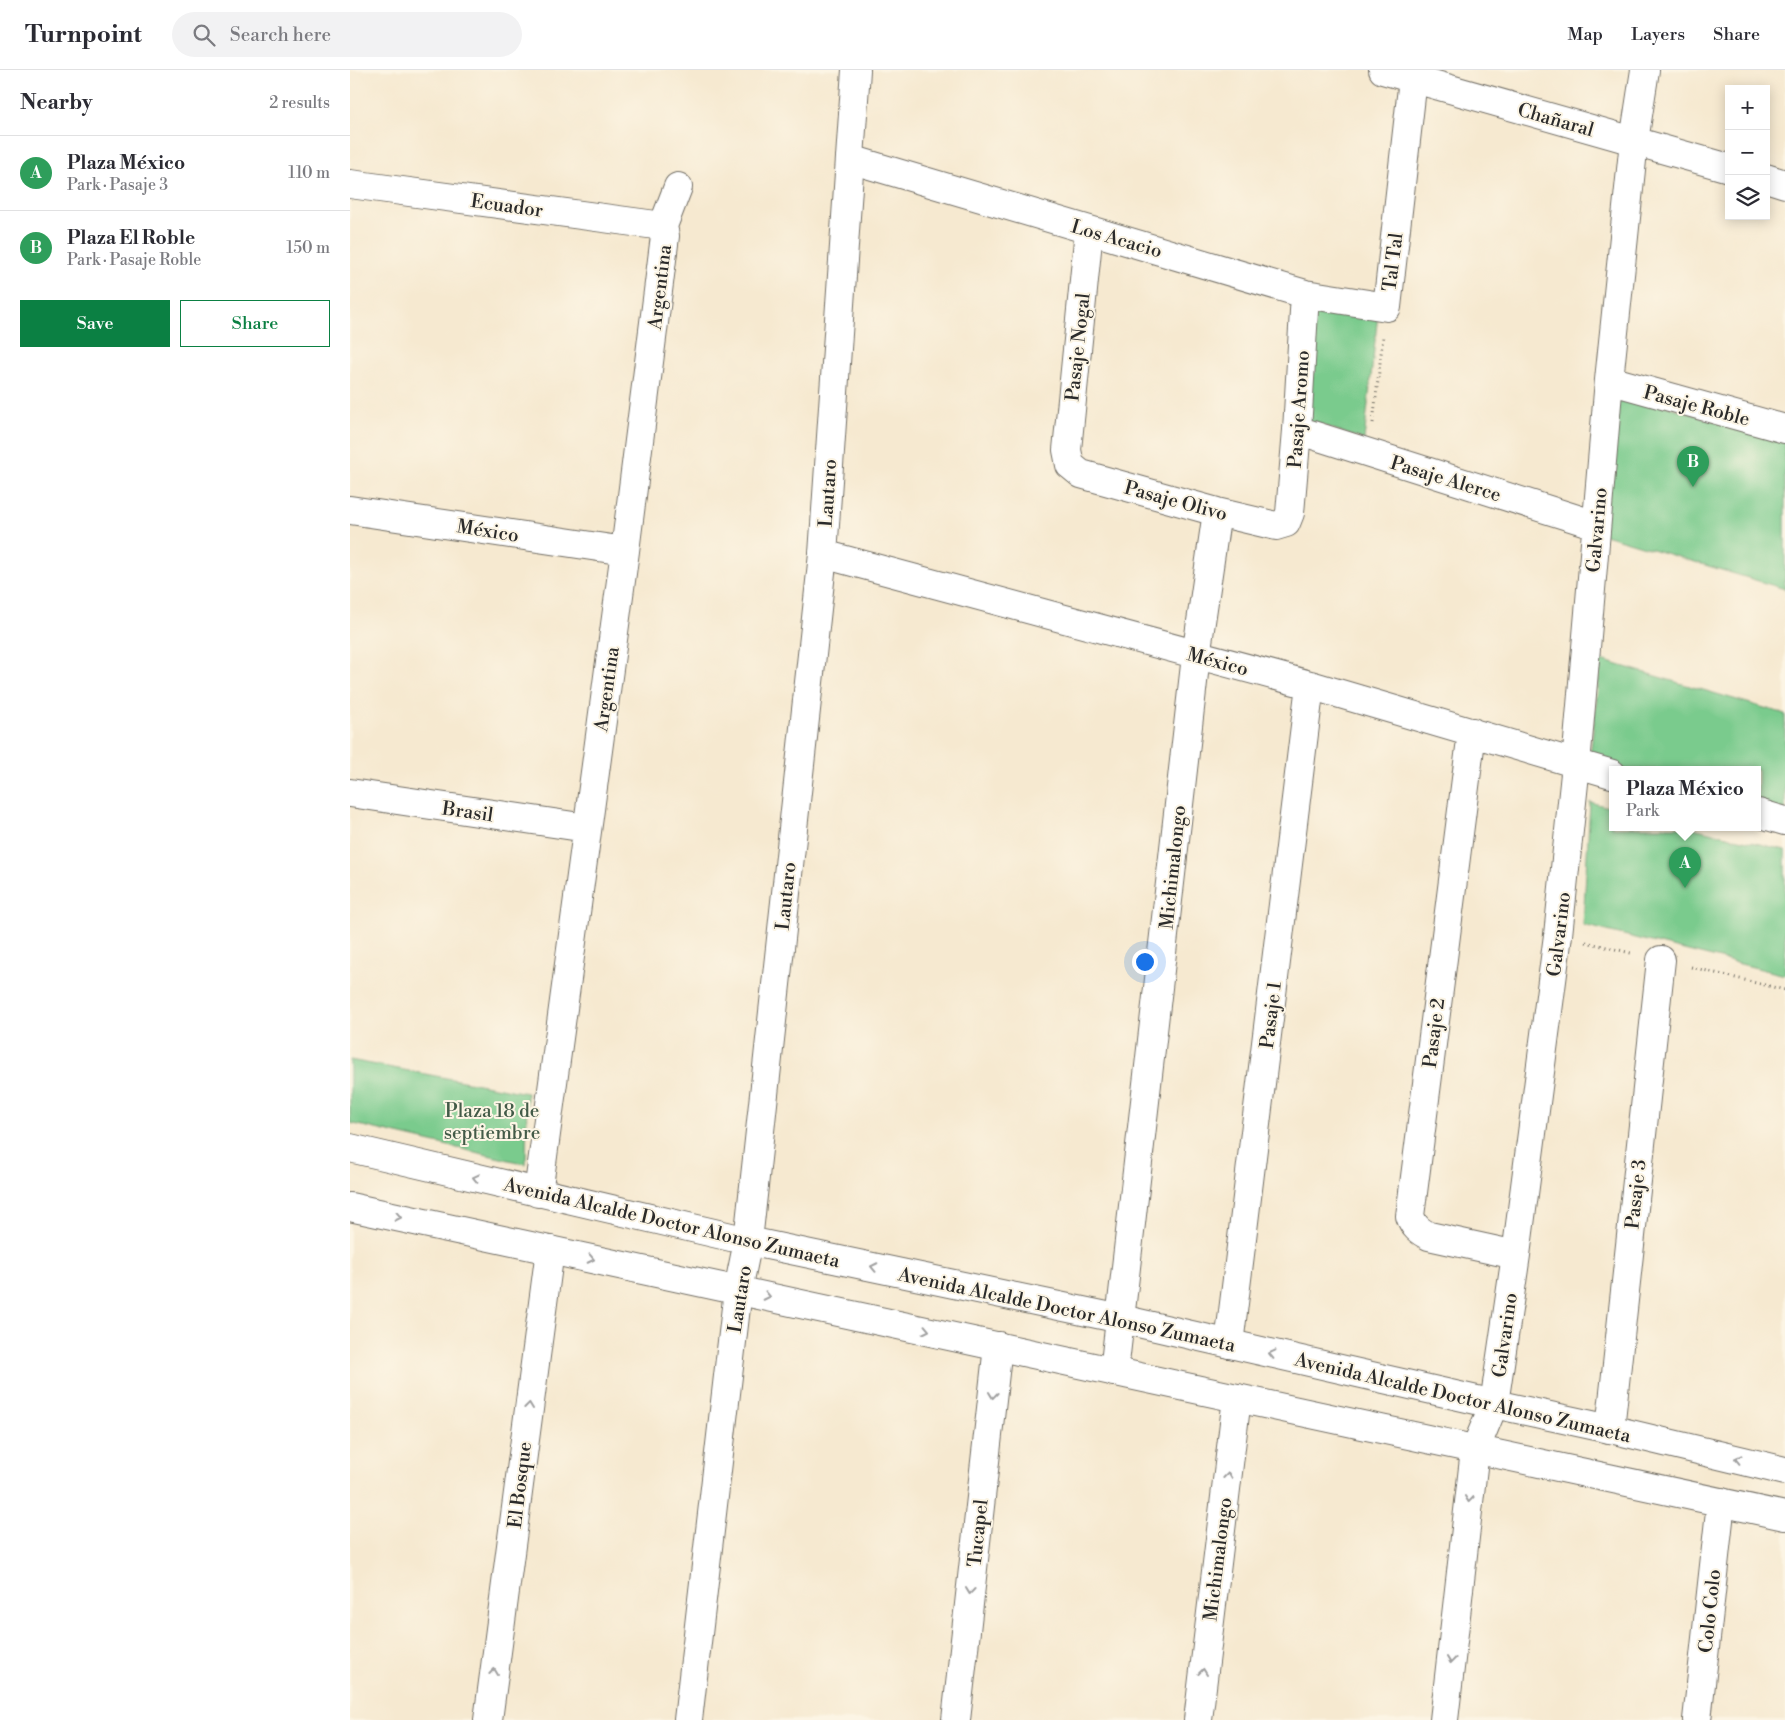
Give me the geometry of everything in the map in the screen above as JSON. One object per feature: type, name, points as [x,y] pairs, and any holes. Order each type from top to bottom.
[{"type":"street","name":"Lautaro","points":[[688,1720],[738,1290],[748,1241],[822,554],[856,70]]},
{"type":"street","name":"Chañaral","points":[[1383,70],[1414,74],[1725,167]]},
{"type":"street","name":"Galvarino","points":[[1444,1720],[1475,1450],[1494,1404],[1516,1255],[1558,935],[1576,764],[1596,525],[1634,141],[1645,70]]},
{"type":"street","name":"Tal Tal","points":[[1387,307],[1414,74]]},
{"type":"street","name":"Los Acacio","points":[[850,159],[1305,294],[1387,307]]},
{"type":"street","points":[[1770,179],[1785,184]]},
{"type":"street","name":"Ecuador","points":[[350,184],[663,226]]},
{"type":"street","name":"Argentina","points":[[538,1193],[625,551],[665,236],[663,226],[678,187]]},
{"type":"street","name":"Pasaje Nogal","points":[[1070,464],[1067,450],[1089,230]]},
{"type":"street","name":"Pasaje Aromo","points":[[1286,523],[1290,513],[1297,430],[1305,294]]},
{"type":"street","name":"Pasaje Roble","points":[[1610,380],[1785,429]]},
{"type":"street","name":"Pasaje Alerce","points":[[1297,430],[1596,525]]},
{"type":"street","name":"Pasaje Olivo","points":[[1070,464],[1081,474],[1217,512],[1276,526],[1286,523]]},
{"type":"street","name":"México","points":[[350,510],[625,551]]},
{"type":"street","name":"Michimalongo","points":[[1114,1372],[1196,656],[1217,512]]},
{"type":"street","name":"México","points":[[822,554],[1196,656],[1310,685],[1609,773]]},
{"type":"street","name":"Pasaje 1","points":[[1229,1344],[1310,685]]},
{"type":"street","name":"Pasaje 2","points":[[1472,732],[1410,1216],[1413,1225],[1420,1232],[1429,1236],[1516,1255]]},
{"type":"street","name":"Brasil","points":[[350,793],[587,828]]},
{"type":"street","points":[[1761,814],[1785,820]]},
{"type":"street","name":"Pasaje 3","points":[[1610,1429],[1661,960]]},
{"type":"street","name":"Avenida Alcalde Doctor Alonso Zumaeta","points":[[350,1148],[748,1241],[1121,1319],[1610,1429],[1785,1471]]},
{"type":"street","points":[[350,1207],[1785,1516]]},
{"type":"street","name":"El Bosque","points":[[488,1720],[550,1250]]},
{"type":"street","name":"Tucapel","points":[[956,1720],[998,1346]]},
{"type":"street","name":"Michimalongo","points":[[1198,1720],[1237,1398]]},
{"type":"street","name":"Colo Colo","points":[[1697,1720],[1721,1502]]},
{"type":"path","name":"Tal Tal","points":[[1370,454],[1387,307]]},
{"type":"green space","points":[[1310,301],[1378,314],[1364,440],[1305,419]]},
{"type":"green space","points":[[1613,390],[1785,442],[1785,589],[1595,532]]},
{"type":"green space","points":[[1601,660],[1785,714],[1785,825],[1761,819],[1761,766],[1609,766],[1609,770],[1588,774]]},
{"type":"green space","points":[[1590,802],[1609,807],[1609,831],[1706,831],[1785,850],[1785,975],[1583,925]]},
{"type":"green space","name":"Plaza 18 de septiembre","points":[[350,1060],[527,1093],[526,1164],[350,1123]]},
{"type":"place","name":"Plaza El Roble","points":[[1693,487]]},
{"type":"place","name":"Plaza México","points":[[1685,888]]}]
